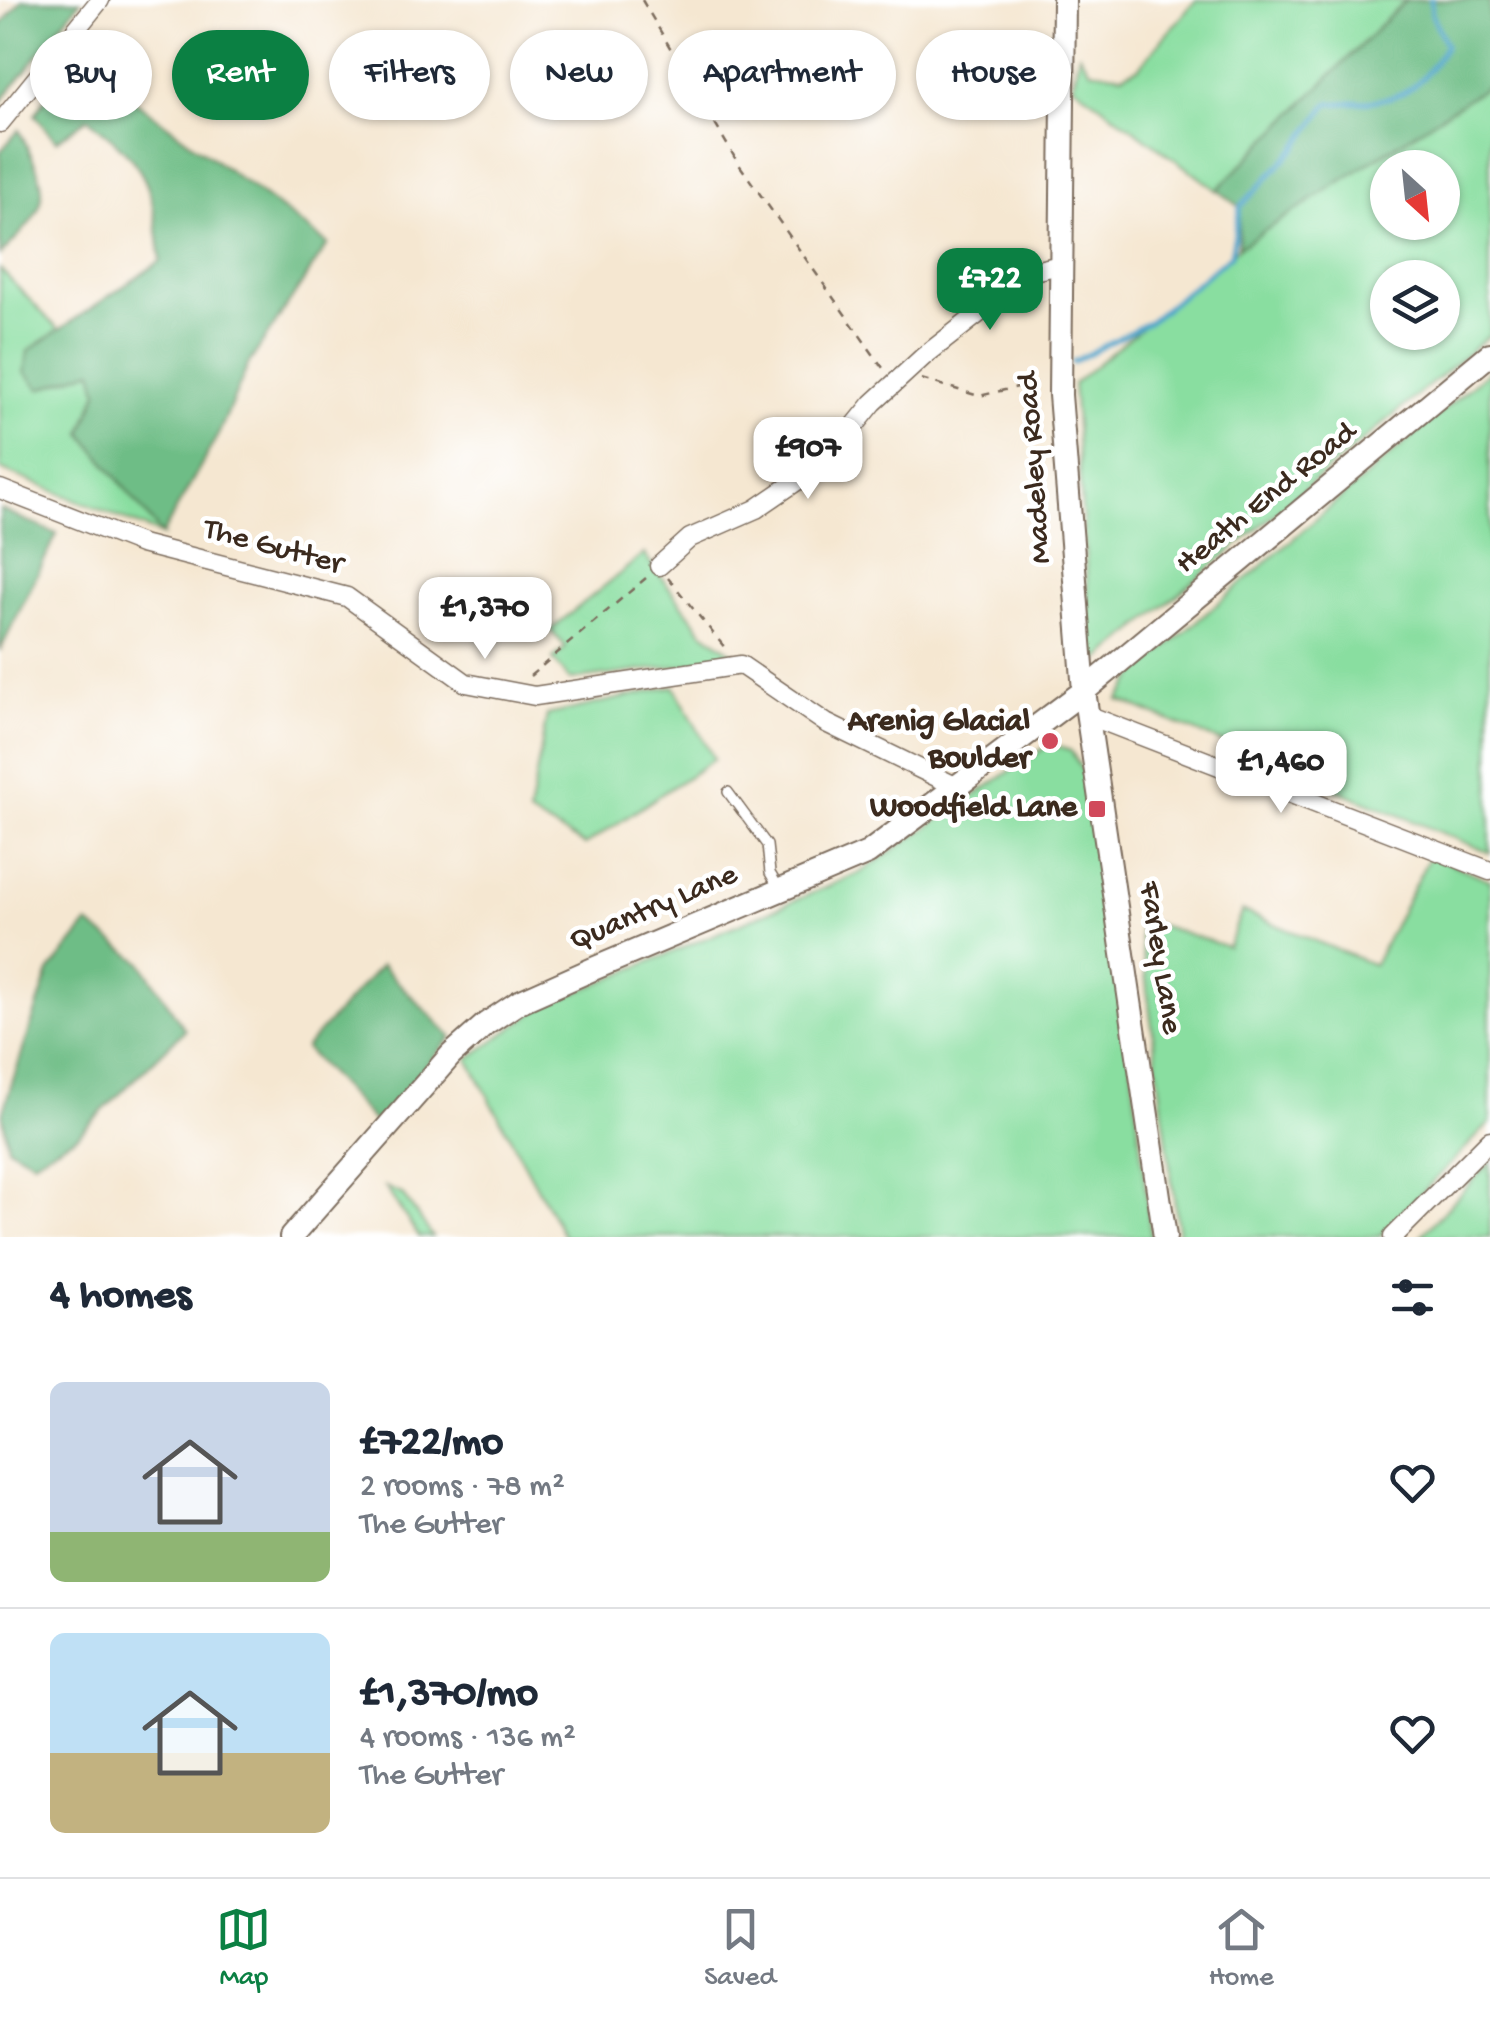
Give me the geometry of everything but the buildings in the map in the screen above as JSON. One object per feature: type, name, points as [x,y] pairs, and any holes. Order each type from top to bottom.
[{"type":"street","points":[[0,123],[100,0]]},
{"type":"street","name":"Madeley Road","points":[[1064,0],[1060,376],[1084,691]]},
{"type":"street","points":[[659,566],[690,538],[756,509],[826,460],[873,402],[905,374],[1034,271],[1061,265]]},
{"type":"street","name":"Heath End Road","points":[[1084,691],[1490,354]]},
{"type":"street","name":"The Gutter","points":[[0,489],[141,544],[347,597],[466,682],[535,696],[745,668]]},
{"type":"street","points":[[745,668],[826,723],[959,788]]},
{"type":"street","name":"Farley Lane","points":[[1084,691],[1165,1237]]},
{"type":"street","name":"Quantry Lane","points":[[291,1237],[452,1056],[486,1024],[548,989],[868,854],[1084,691]]},
{"type":"street","points":[[1090,716],[1490,871]]},
{"type":"street","points":[[1393,1237],[1490,1140]]},
{"type":"lane","points":[[728,792],[766,845],[770,873],[781,892]]},
{"type":"path","points":[[642,0],[738,162],[876,362],[895,378],[905,374],[980,396],[1060,376]]},
{"type":"path","points":[[512,692],[659,566],[703,625],[745,668]]},
{"type":"green space","points":[[22,0],[81,0],[57,30],[30,30],[30,65],[0,103],[0,26]]},
{"type":"green space","points":[[1196,0],[1406,0],[1217,190],[1073,85],[1079,54],[1090,70],[1122,75],[1138,68]]},
{"type":"green space","points":[[1406,0],[1490,0],[1490,84],[1389,150],[1370,150],[1370,162],[1238,248],[1240,207],[1217,190]]},
{"type":"green space","points":[[1490,84],[1490,335],[1093,665],[1073,384],[1238,248],[1370,162],[1370,240],[1460,240],[1460,150],[1389,150]]},
{"type":"green space","points":[[152,114],[328,244],[249,363],[219,433],[162,535],[82,433],[98,392],[93,370],[40,389],[25,372],[28,351],[161,261],[144,179],[109,136],[90,120],[152,120]]},
{"type":"green space","points":[[39,120],[85,120],[56,141]]},
{"type":"green space","points":[[19,130],[37,170],[42,197],[30,222],[0,255],[0,152]]},
{"type":"green space","points":[[0,269],[59,330],[28,351],[40,388],[93,369],[98,391],[82,433],[162,535],[0,469]]},
{"type":"green space","points":[[1490,370],[1490,853],[1119,700],[1139,671]]},
{"type":"green space","points":[[0,509],[57,534],[0,651]]},
{"type":"green space","points":[[644,554],[702,631],[740,658],[570,680],[553,659],[566,647],[550,630]]},
{"type":"green space","points":[[674,686],[714,759],[585,845],[529,814],[547,715]]},
{"type":"green space","points":[[1050,744],[1071,751],[1087,779],[1122,984],[1151,1237],[564,1237],[468,1059],[542,1007],[860,873]]},
{"type":"green space","points":[[1430,855],[1490,880],[1490,1123],[1379,1237],[1179,1237],[1138,918],[1228,947],[1242,911],[1374,965]]},
{"type":"green space","points":[[88,924],[141,962],[185,1030],[78,1135],[33,1161],[8,1147],[2,1113],[49,972]]},
{"type":"green space","points":[[381,965],[452,1037],[375,1123],[305,1048]]},
{"type":"green space","points":[[1490,1162],[1490,1237],[1420,1237]]},
{"type":"green space","points":[[385,1187],[402,1194],[433,1237],[419,1237]]},
{"type":"waterway","points":[[1073,362],[1149,322],[1231,255],[1240,207],[1296,148],[1328,104],[1385,99],[1422,78],[1446,45],[1432,15],[1431,0]]},
{"type":"place","name":"Arenig Glacial Boulder","points":[[1050,741]]},
{"type":"place","name":"Woodfield Lane","points":[[1097,809]]}]
